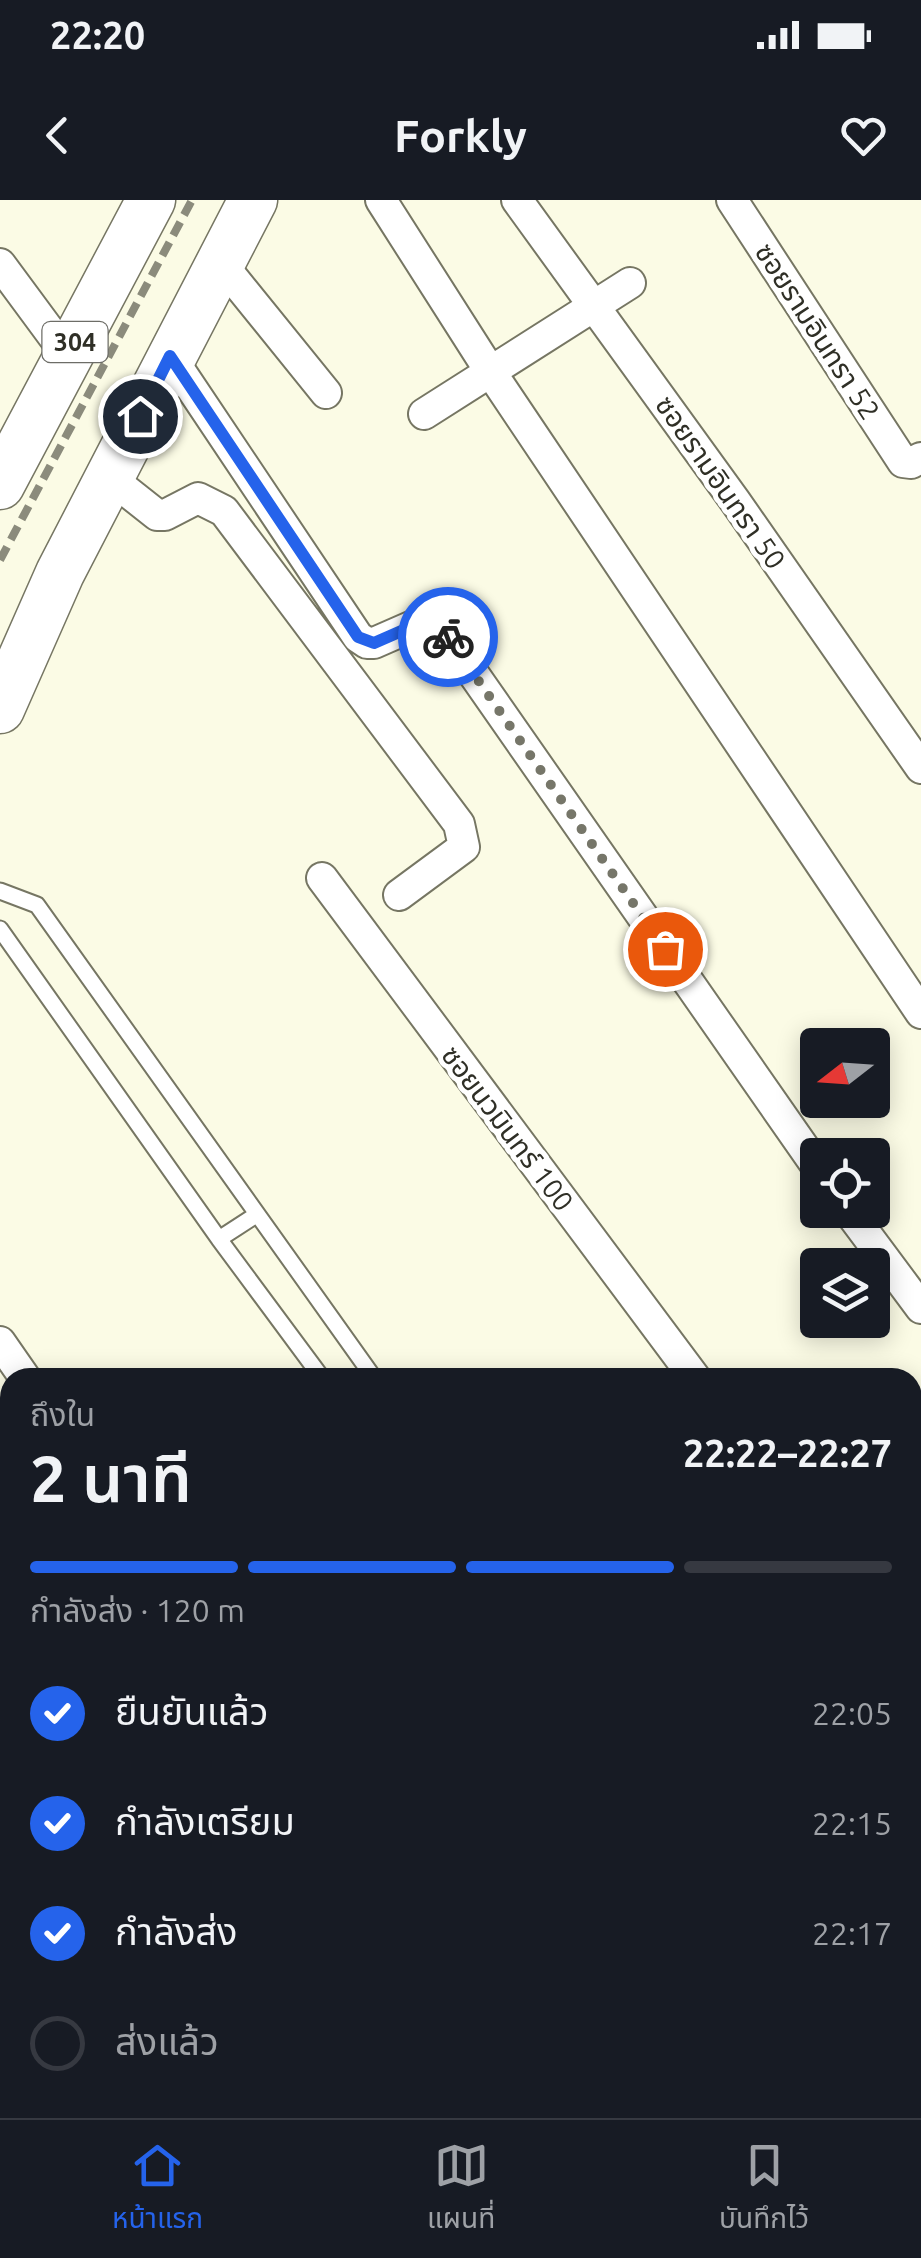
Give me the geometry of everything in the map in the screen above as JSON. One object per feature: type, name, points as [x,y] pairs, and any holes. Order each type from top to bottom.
[{"type":"main road","name":"304","points":[[0,485],[151,200]]},
{"type":"main road","points":[[0,709],[60,573],[253,200]]},
{"type":"main road","points":[[0,664],[60,573]]},
{"type":"street","points":[[381,200],[490,371],[921,1013]]},
{"type":"street","name":"ซอยรามอินทรา 50","points":[[517,200],[921,768]]},
{"type":"street","name":"ซอยรามอินทรา 52","points":[[732,200],[912,460]]},
{"type":"street","points":[[220,262],[326,392]]},
{"type":"street","points":[[0,264],[68,356]]},
{"type":"street","points":[[424,414],[630,283]]},
{"type":"street","points":[[170,356],[358,637],[374,643],[422,622],[447,636],[800,1142]]},
{"type":"street","points":[[109,477],[157,515],[198,498],[224,511],[460,824],[464,848],[399,895]]},
{"type":"street","name":"ซอยนวมินทร์ 100","points":[[322,878],[688,1368]]},
{"type":"street","points":[[861,1228],[921,1308]]},
{"type":"street","points":[[0,1342],[18,1368]]},
{"type":"lane","points":[[0,891],[36,905],[367,1368]]},
{"type":"lane","points":[[0,929],[219,1240],[315,1368]]},
{"type":"lane","points":[[219,1240],[256,1215]]},
{"type":"railway","points":[[0,560],[192,200]]},
{"type":"way so far","points":[[448,637],[665,949]]},
{"type":"route","points":[[140,416],[170,356],[358,637],[374,643],[422,622],[435,626],[448,637]]}]
